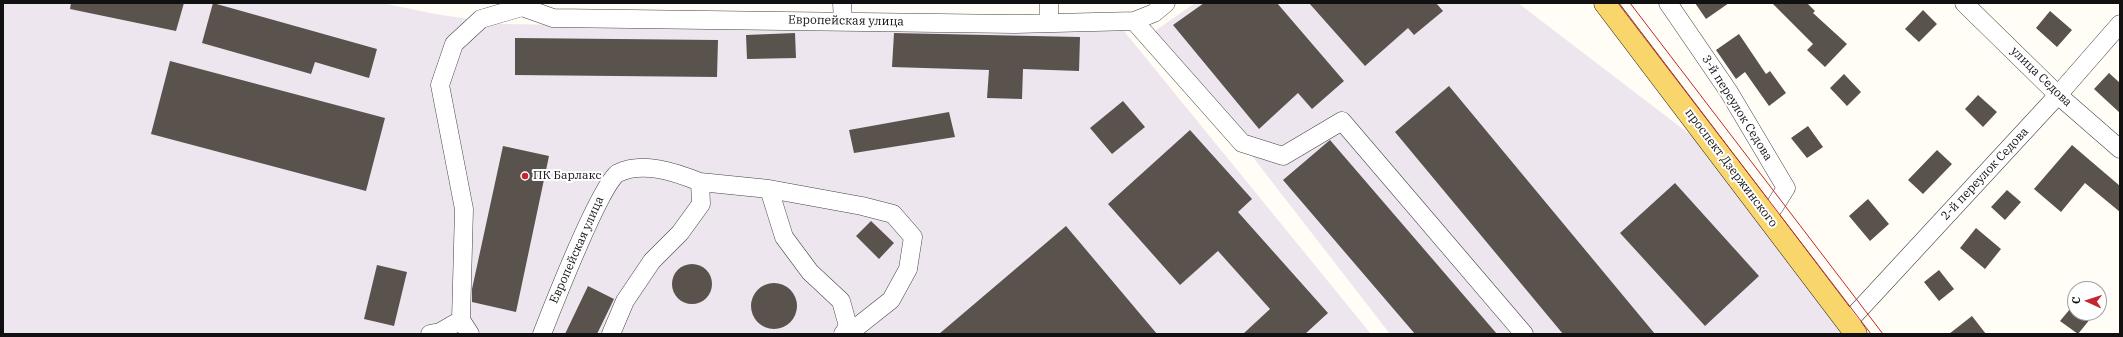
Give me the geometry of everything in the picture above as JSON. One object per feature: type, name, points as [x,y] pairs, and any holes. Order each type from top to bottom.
[{"type":"main road","name":"проспект Дзержинского","points":[[1605,3],[1767,214],[1852,328]]},
{"type":"street","points":[[842,3],[843,21]]},
{"type":"street","points":[[1049,3],[1049,23]]},
{"type":"street","name":"Европейская улица","points":[[466,327],[464,209],[440,85],[454,44],[481,20],[521,5],[553,18],[1049,23],[1134,21],[1154,13],[1166,3]]},
{"type":"street","name":"3-й переулок Седова","points":[[1668,3],[1729,92],[1786,188],[1774,207],[1767,214]]},
{"type":"street","name":"улица Седова","points":[[1964,3],[2058,94],[2120,149]]},
{"type":"street","points":[[1134,21],[1242,143],[1283,156],[1342,121],[1524,334]]},
{"type":"street","name":"2-й переулок Седова","points":[[1852,328],[2120,24]]},
{"type":"street","name":"Европейская улица","points":[[542,334],[598,199],[616,173],[635,167],[676,172],[700,182],[768,189],[862,206],[893,214],[913,237],[908,269],[891,300],[848,334]]},
{"type":"street","points":[[611,334],[625,301],[652,261],[680,233],[701,204],[700,182]]},
{"type":"street","points":[[768,189],[784,237],[810,272],[841,300],[848,326],[843,334]]},
{"type":"street","points":[[430,334],[466,327]]},
{"type":"shaded area","points":[[3,3],[382,3],[435,14],[503,24],[838,29],[1119,25],[1371,334],[3,334]]},
{"type":"shaded area","points":[[1195,3],[1518,3],[1713,152],[1852,334],[1390,334],[1155,31]]},
{"type":"building","points":[[71,3],[184,3],[176,31],[70,9]]},
{"type":"building","points":[[213,3],[377,49],[369,78],[315,62],[311,74],[202,43]]},
{"type":"building","points":[[1204,3],[1277,3],[1344,81],[1312,109],[1298,93],[1259,129],[1173,25]]},
{"type":"building","points":[[1309,3],[1436,3],[1443,11],[1414,35],[1408,28],[1365,66]]},
{"type":"building","points":[[1695,3],[1729,3],[1706,19]]},
{"type":"building","points":[[1772,3],[1807,3],[1815,11],[1813,13],[1847,44],[1825,67],[1807,50],[1813,44]]},
{"type":"building","points":[[1923,10],[1937,24],[1919,42],[1905,29]]},
{"type":"building","points":[[2050,11],[2072,30],[2057,47],[2036,28]]},
{"type":"building","points":[[795,33],[796,58],[747,59],[746,35]]},
{"type":"building","points":[[894,33],[1080,37],[1079,71],[1023,69],[1022,99],[987,98],[989,70],[892,67]]},
{"type":"building","points":[[1739,34],[1766,74],[1770,71],[1786,93],[1769,106],[1745,72],[1736,79],[1716,50]]},
{"type":"building","points":[[515,38],[718,40],[717,77],[515,75]]},
{"type":"building","points":[[170,61],[385,118],[366,191],[151,134]]},
{"type":"building","points":[[2109,73],[2120,83],[2120,113],[2094,89]]},
{"type":"building","points":[[1844,74],[1861,92],[1847,106],[1830,88]]},
{"type":"building","points":[[1449,86],[1655,334],[1563,334],[1395,132]]},
{"type":"building","points":[[1978,95],[1997,112],[1983,127],[1965,109]]},
{"type":"building","points":[[1123,101],[1145,127],[1112,154],[1090,128]]},
{"type":"building","points":[[949,112],[955,137],[854,153],[849,130]]},
{"type":"building","points":[[1808,126],[1823,147],[1807,158],[1791,138]]},
{"type":"building","points":[[1190,130],[1252,199],[1238,212],[1328,313],[1305,334],[1243,334],[1270,309],[1218,251],[1180,285],[1108,204]]},
{"type":"building","points":[[1330,140],[1497,334],[1415,334],[1283,180]]},
{"type":"building","points":[[2072,145],[2120,186],[2120,212],[2085,183],[2061,212],[2034,189]]},
{"type":"building","points":[[503,146],[549,156],[516,312],[472,302],[472,289]]},
{"type":"building","points":[[1937,150],[1952,164],[1923,194],[1908,180]]},
{"type":"building","points":[[1675,183],[1759,276],[1705,326],[1620,233]]},
{"type":"building","points":[[2007,190],[2021,202],[2005,220],[1991,207]]},
{"type":"building","points":[[1868,199],[1889,224],[1870,241],[1849,216]]},
{"type":"building","points":[[871,221],[894,243],[879,259],[856,236]]},
{"type":"building","points":[[1066,226],[1157,334],[939,334]]},
{"type":"building","points":[[1976,228],[2001,249],[1985,269],[1960,248]]},
{"type":"building","points":[[696,264],[703,267],[709,273],[712,284],[711,292],[703,301],[696,304],[688,304],[681,301],[673,292],[672,280],[675,273],[684,265]]},
{"type":"building","points":[[377,265],[407,272],[394,326],[364,319]]},
{"type":"building","points":[[1939,270],[1954,289],[1939,301],[1924,282]]},
{"type":"building","points":[[769,283],[779,283],[791,289],[796,297],[796,315],[791,323],[783,328],[769,329],[761,326],[754,319],[751,311],[751,301],[754,293],[761,286]]},
{"type":"building","points":[[588,286],[614,299],[597,334],[565,334]]},
{"type":"building","points":[[2067,313],[2067,321],[2089,321],[2078,334],[2060,321]]},
{"type":"building","points":[[1972,316],[1986,334],[1949,334]]},
{"type":"tram line","points":[[1618,3],[1871,334]]},
{"type":"tram line","points":[[1630,3],[1883,334]]},
{"type":"place","name":"ПК Барлакс","points":[[525,176]]}]
